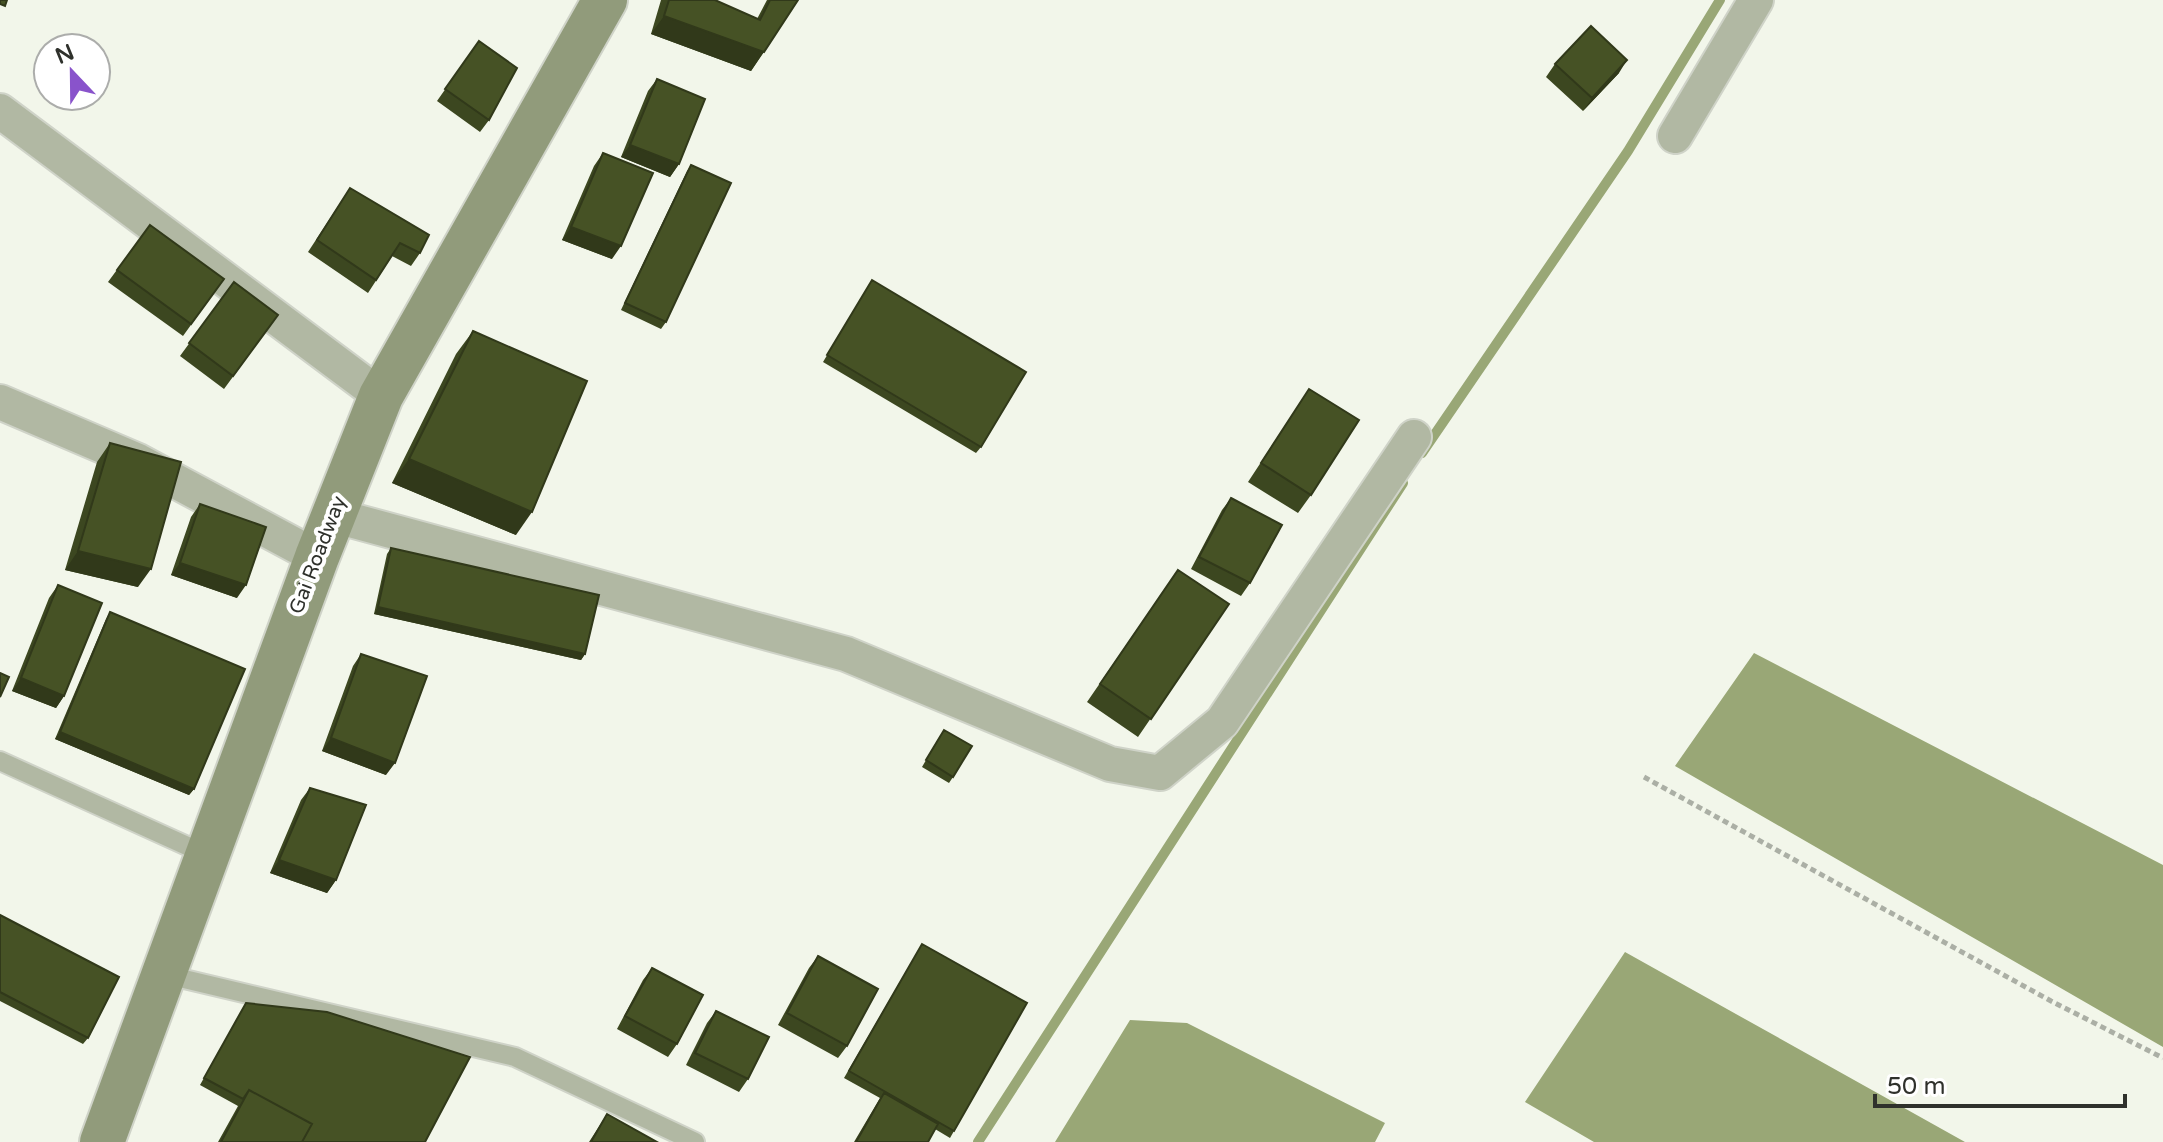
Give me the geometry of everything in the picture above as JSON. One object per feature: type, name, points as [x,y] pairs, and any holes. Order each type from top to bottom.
[{"type":"main road","name":"Gai Roadway","points":[[102,1142],[332,515],[381,396],[605,0]]},
{"type":"street","points":[[1675,136],[1756,0]]},
{"type":"street","points":[[0,111],[381,396]]},
{"type":"street","points":[[0,402],[138,461],[317,557]]},
{"type":"street","points":[[332,515],[846,654],[1110,764],[1160,773],[1222,722],[1414,437]]},
{"type":"lane","points":[[0,761],[207,855]]},
{"type":"lane","points":[[163,974],[515,1057],[695,1142]]},
{"type":"path","points":[[1644,777],[2051,1001],[2163,1058]]},
{"type":"shaded area","points":[[1754,653],[2163,865],[2163,1047],[1675,766]]},
{"type":"shaded area","points":[[1625,952],[1965,1142],[1594,1142],[1525,1102]]},
{"type":"shaded area","points":[[1130,1020],[1187,1023],[1385,1123],[1375,1142],[1055,1142]]},
{"type":"building","points":[[669,0],[715,0],[760,20],[770,0],[798,0],[764,52],[664,16]]},
{"type":"building","points":[[1591,26],[1627,60],[1592,98],[1555,64]]},
{"type":"building","points":[[479,41],[517,68],[489,120],[445,89]]},
{"type":"building","points":[[657,79],[705,99],[679,164],[630,145]]},
{"type":"building","points":[[603,153],[653,173],[621,246],[571,227]]},
{"type":"building","points":[[691,165],[731,183],[666,322],[625,303]]},
{"type":"building","points":[[350,188],[429,235],[420,253],[400,243],[376,280],[317,240]]},
{"type":"building","points":[[150,225],[224,279],[191,324],[117,270]]},
{"type":"building","points":[[872,280],[1026,372],[981,447],[827,355]]},
{"type":"building","points":[[234,282],[278,315],[233,376],[189,343]]},
{"type":"building","points":[[473,331],[587,381],[532,512],[409,459]]},
{"type":"building","points":[[1309,389],[1359,420],[1311,495],[1261,463]]},
{"type":"building","points":[[110,443],[181,462],[151,569],[78,551]]},
{"type":"building","points":[[1231,498],[1282,525],[1250,583],[1199,557]]},
{"type":"building","points":[[200,504],[266,527],[246,585],[180,563]]},
{"type":"building","points":[[391,548],[599,595],[585,654],[378,607]]},
{"type":"building","points":[[1178,570],[1229,604],[1151,719],[1100,684]]},
{"type":"building","points":[[58,585],[102,603],[64,696],[21,678]]},
{"type":"building","points":[[110,612],[245,669],[194,789],[60,732]]},
{"type":"building","points":[[361,654],[427,676],[395,763],[331,738]]},
{"type":"building","points":[[0,673],[9,677],[0,697]]},
{"type":"building","points":[[944,730],[972,746],[953,777],[926,760]]},
{"type":"building","points":[[310,788],[366,805],[336,880],[279,860]]},
{"type":"building","points":[[0,915],[119,977],[88,1038],[0,992]]},
{"type":"building","points":[[922,944],[1027,1003],[954,1131],[849,1071]]},
{"type":"building","points":[[818,956],[878,989],[847,1046],[787,1013]]},
{"type":"building","points":[[652,968],[703,995],[677,1044],[625,1016]]},
{"type":"building","points":[[246,1003],[327,1012],[470,1057],[425,1142],[302,1142],[312,1124],[249,1090],[243,1099],[204,1078]]},
{"type":"building","points":[[716,1011],[769,1037],[748,1079],[695,1053]]},
{"type":"building","points":[[249,1090],[312,1124],[302,1142],[221,1142]]},
{"type":"building","points":[[884,1093],[938,1124],[928,1142],[856,1142]]},
{"type":"building","points":[[607,1114],[657,1142],[591,1142]]},
{"type":"waterway","points":[[1422,453],[1628,151],[1720,0]]},
{"type":"waterway","points":[[978,1142],[1403,483]]}]
